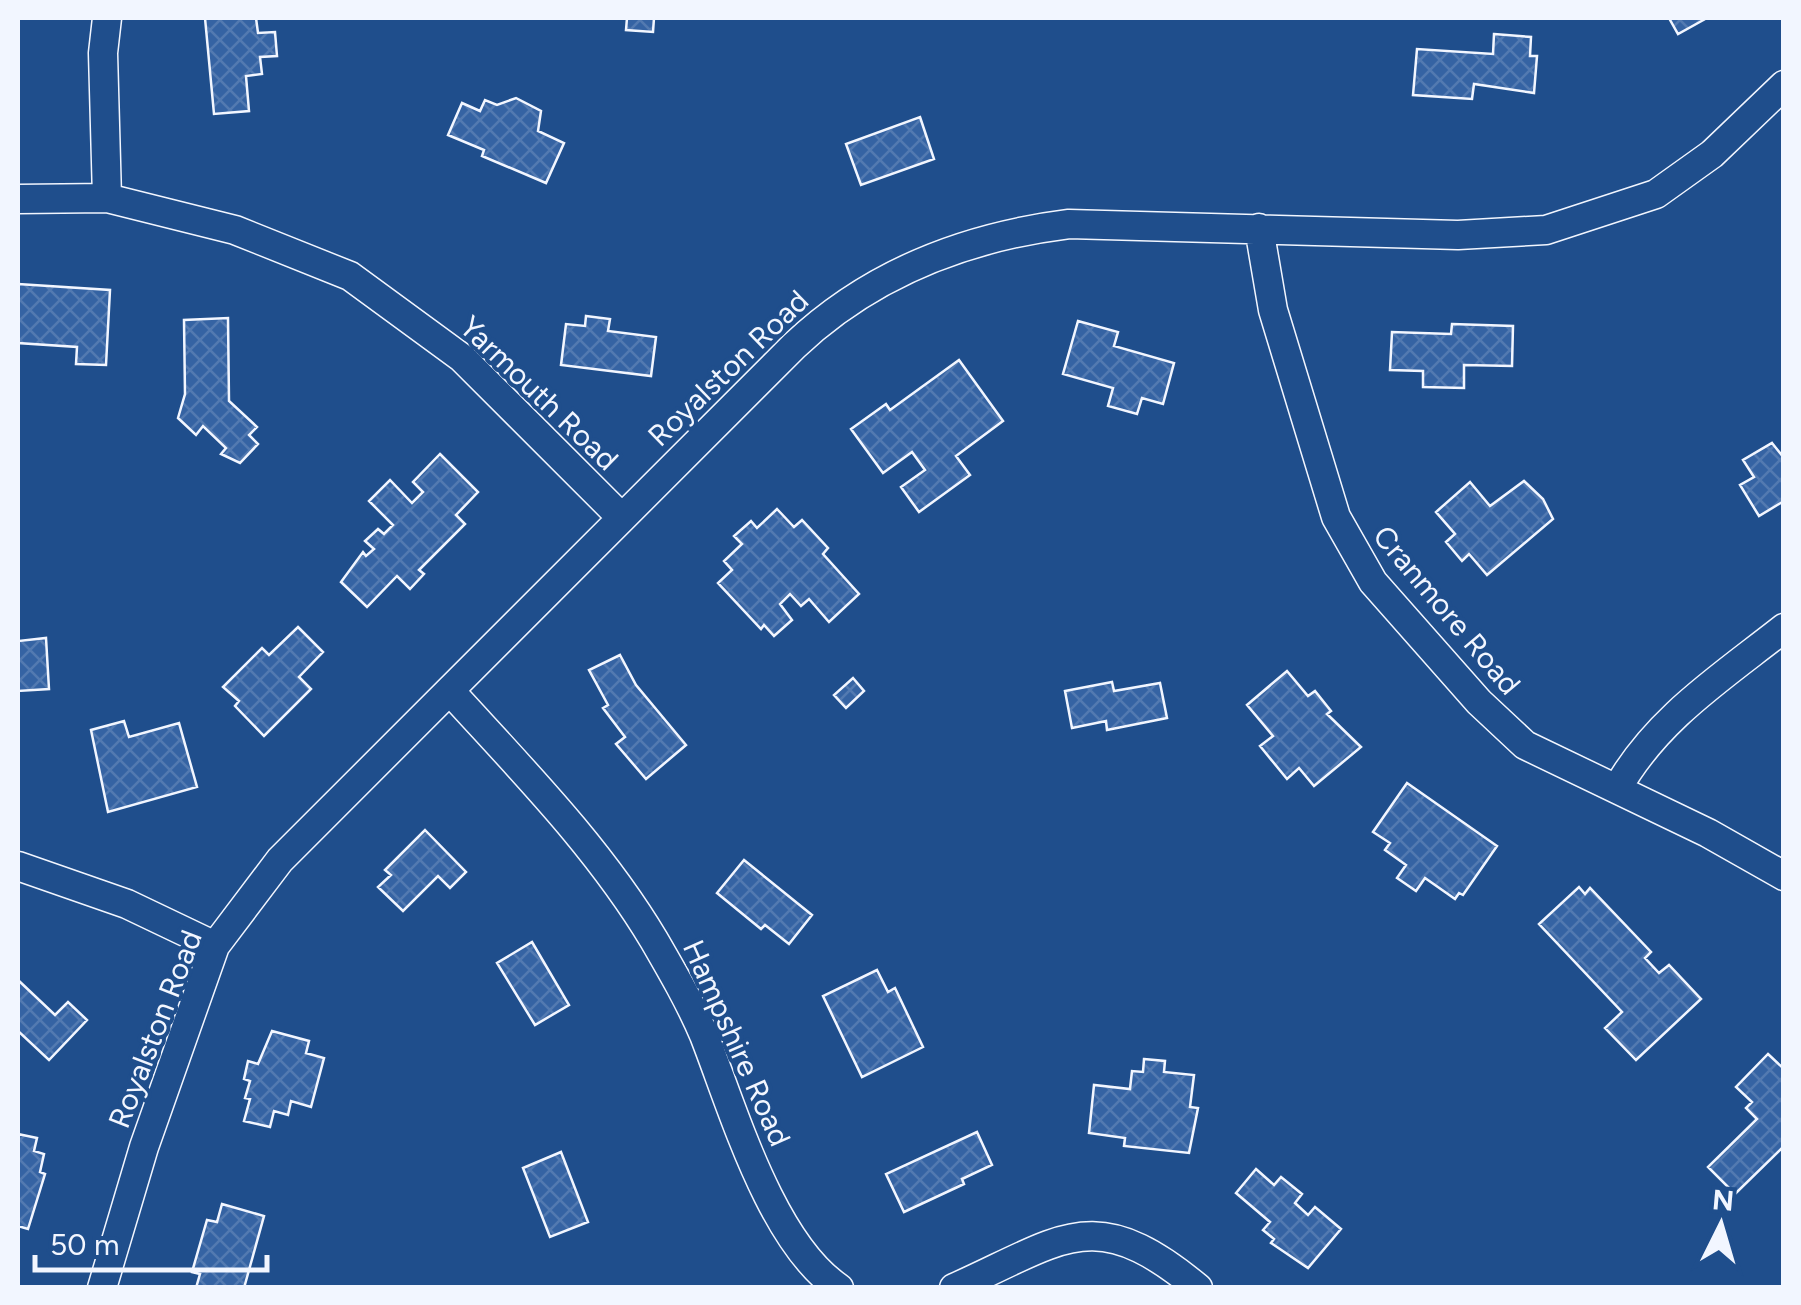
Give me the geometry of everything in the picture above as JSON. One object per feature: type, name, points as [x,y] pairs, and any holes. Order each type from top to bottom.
[{"type":"street","points":[[107,18],[103,53],[108,198]]},
{"type":"street","name":"Royalston Road","points":[[102,1288],[144,1147],[214,946],[280,860],[809,332],[857,296],[916,264],[981,240],[1070,224],[1458,236],[1546,230],[1656,194],[1712,154],[1784,86]]},
{"type":"street","name":"Yarmouth Road","points":[[18,199],[108,198],[235,230],[350,276],[462,358],[621,517]]},
{"type":"street","name":"Cranmore Road","points":[[1259,228],[1273,310],[1302,408],[1342,533],[1360,566],[1510,733],[1540,754],[1617,789],[1784,876]]},
{"type":"street","points":[[1617,789],[1639,752],[1664,724],[1784,628]]},
{"type":"street","name":"Hampshire Road","points":[[451,692],[573,827],[640,917],[694,1013],[734,1124],[798,1244],[819,1273],[839,1288]]},
{"type":"street","points":[[18,866],[127,904],[214,946]]},
{"type":"street","points":[[954,1288],[1053,1241],[1090,1235],[1146,1248],[1198,1288]]},
{"type":"building","points":[[205,18],[256,18],[258,33],[275,32],[277,56],[260,57],[262,74],[246,76],[249,111],[214,114]]},
{"type":"building","points":[[627,18],[654,18],[653,32],[626,30]]},
{"type":"building","points":[[1669,18],[1707,18],[1678,34]]},
{"type":"building","points":[[1494,34],[1531,37],[1530,56],[1537,56],[1534,93],[1474,84],[1472,99],[1413,95],[1417,49],[1493,54]]},
{"type":"building","points":[[516,98],[541,111],[538,131],[564,143],[546,183],[482,156],[484,150],[448,135],[462,103],[480,111],[485,100],[497,105]]},
{"type":"building","points":[[920,117],[934,159],[861,185],[846,144]]},
{"type":"building","points":[[18,284],[110,290],[106,365],[76,364],[77,347],[18,343]]},
{"type":"building","points":[[586,316],[610,319],[608,331],[656,337],[651,376],[561,365],[566,324],[585,326]]},
{"type":"building","points":[[228,318],[229,401],[257,427],[249,435],[258,444],[240,463],[221,454],[226,448],[203,426],[196,435],[178,418],[185,394],[184,320]]},
{"type":"building","points":[[1078,321],[1118,332],[1114,346],[1174,363],[1163,404],[1142,398],[1137,414],[1108,406],[1113,388],[1063,374]]},
{"type":"building","points":[[1452,324],[1513,326],[1512,366],[1464,365],[1464,388],[1423,387],[1423,371],[1390,370],[1392,332],[1451,334]]},
{"type":"building","points":[[959,360],[1003,421],[956,456],[970,475],[919,512],[901,487],[925,470],[912,452],[883,473],[851,429],[886,404],[890,410]]},
{"type":"building","points":[[1772,443],[1784,458],[1784,501],[1759,516],[1740,485],[1754,477],[1743,460]]},
{"type":"building","points":[[440,454],[478,492],[456,515],[465,524],[419,570],[424,574],[410,589],[397,576],[367,607],[341,582],[363,552],[366,556],[374,549],[365,541],[378,529],[384,534],[393,525],[369,501],[390,480],[412,503],[423,492],[413,482]]},
{"type":"building","points":[[1524,481],[1543,499],[1553,519],[1487,575],[1469,554],[1462,561],[1446,542],[1455,534],[1436,512],[1470,482],[1490,506]]},
{"type":"building","points":[[777,509],[794,527],[802,520],[828,548],[823,554],[859,594],[829,622],[809,599],[801,606],[790,594],[780,604],[792,620],[774,636],[764,625],[761,629],[718,583],[732,570],[724,561],[742,544],[734,536],[751,521],[757,528]]},
{"type":"building","points":[[298,627],[323,652],[299,677],[311,689],[264,736],[235,706],[239,701],[223,687],[262,648],[269,655]]},
{"type":"building","points":[[46,638],[49,689],[18,691],[18,641]]},
{"type":"building","points":[[620,655],[636,685],[686,745],[646,779],[616,744],[625,737],[603,708],[608,705],[589,670]]},
{"type":"building","points":[[1287,671],[1308,696],[1315,691],[1331,711],[1327,714],[1361,747],[1314,786],[1299,768],[1287,779],[1260,746],[1273,736],[1247,705]]},
{"type":"building","points":[[853,678],[864,691],[846,708],[834,695]]},
{"type":"building","points":[[1112,682],[1114,691],[1160,683],[1167,718],[1107,730],[1106,721],[1072,728],[1065,691]]},
{"type":"building","points":[[124,721],[129,737],[179,723],[197,787],[108,812],[91,730]]},
{"type":"building","points":[[1407,783],[1497,846],[1463,895],[1459,893],[1455,899],[1425,878],[1416,891],[1397,878],[1406,865],[1385,850],[1390,843],[1373,832]]},
{"type":"building","points":[[425,830],[466,872],[450,888],[438,876],[403,911],[378,887],[391,875],[385,870]]},
{"type":"building","points":[[744,860],[812,915],[789,944],[765,925],[761,929],[717,893]]},
{"type":"building","points":[[1579,887],[1585,894],[1590,888],[1651,952],[1645,958],[1659,973],[1669,965],[1701,999],[1636,1060],[1605,1028],[1622,1012],[1539,924]]},
{"type":"building","points":[[532,942],[569,1005],[535,1025],[497,963]]},
{"type":"building","points":[[877,970],[888,992],[895,988],[923,1047],[862,1077],[823,996]]},
{"type":"building","points":[[18,980],[55,1015],[68,1002],[87,1020],[49,1060],[18,1031]]},
{"type":"building","points":[[272,1031],[309,1041],[306,1053],[324,1058],[311,1107],[291,1101],[288,1115],[274,1111],[270,1127],[244,1121],[250,1081],[244,1079],[248,1061],[258,1064]]},
{"type":"building","points":[[1768,1054],[1784,1069],[1784,1146],[1735,1194],[1708,1167],[1757,1119],[1746,1108],[1752,1102],[1736,1087]]},
{"type":"building","points":[[1144,1059],[1165,1061],[1164,1072],[1194,1075],[1190,1107],[1198,1108],[1189,1153],[1124,1146],[1125,1138],[1089,1133],[1094,1085],[1130,1089],[1132,1071],[1143,1072]]},
{"type":"building","points":[[977,1132],[992,1165],[962,1179],[964,1184],[904,1212],[886,1174]]},
{"type":"building","points":[[18,1134],[37,1138],[34,1151],[44,1154],[40,1172],[45,1174],[28,1229],[18,1226]]},
{"type":"building","points":[[561,1152],[588,1222],[550,1237],[523,1168]]},
{"type":"building","points":[[1256,1169],[1274,1185],[1281,1177],[1302,1194],[1295,1203],[1308,1215],[1315,1207],[1341,1229],[1308,1268],[1271,1243],[1274,1239],[1263,1230],[1270,1222],[1236,1193]]},
{"type":"building","points":[[222,1204],[264,1216],[244,1288],[196,1288],[200,1274],[192,1272],[207,1220],[217,1222]]}]
